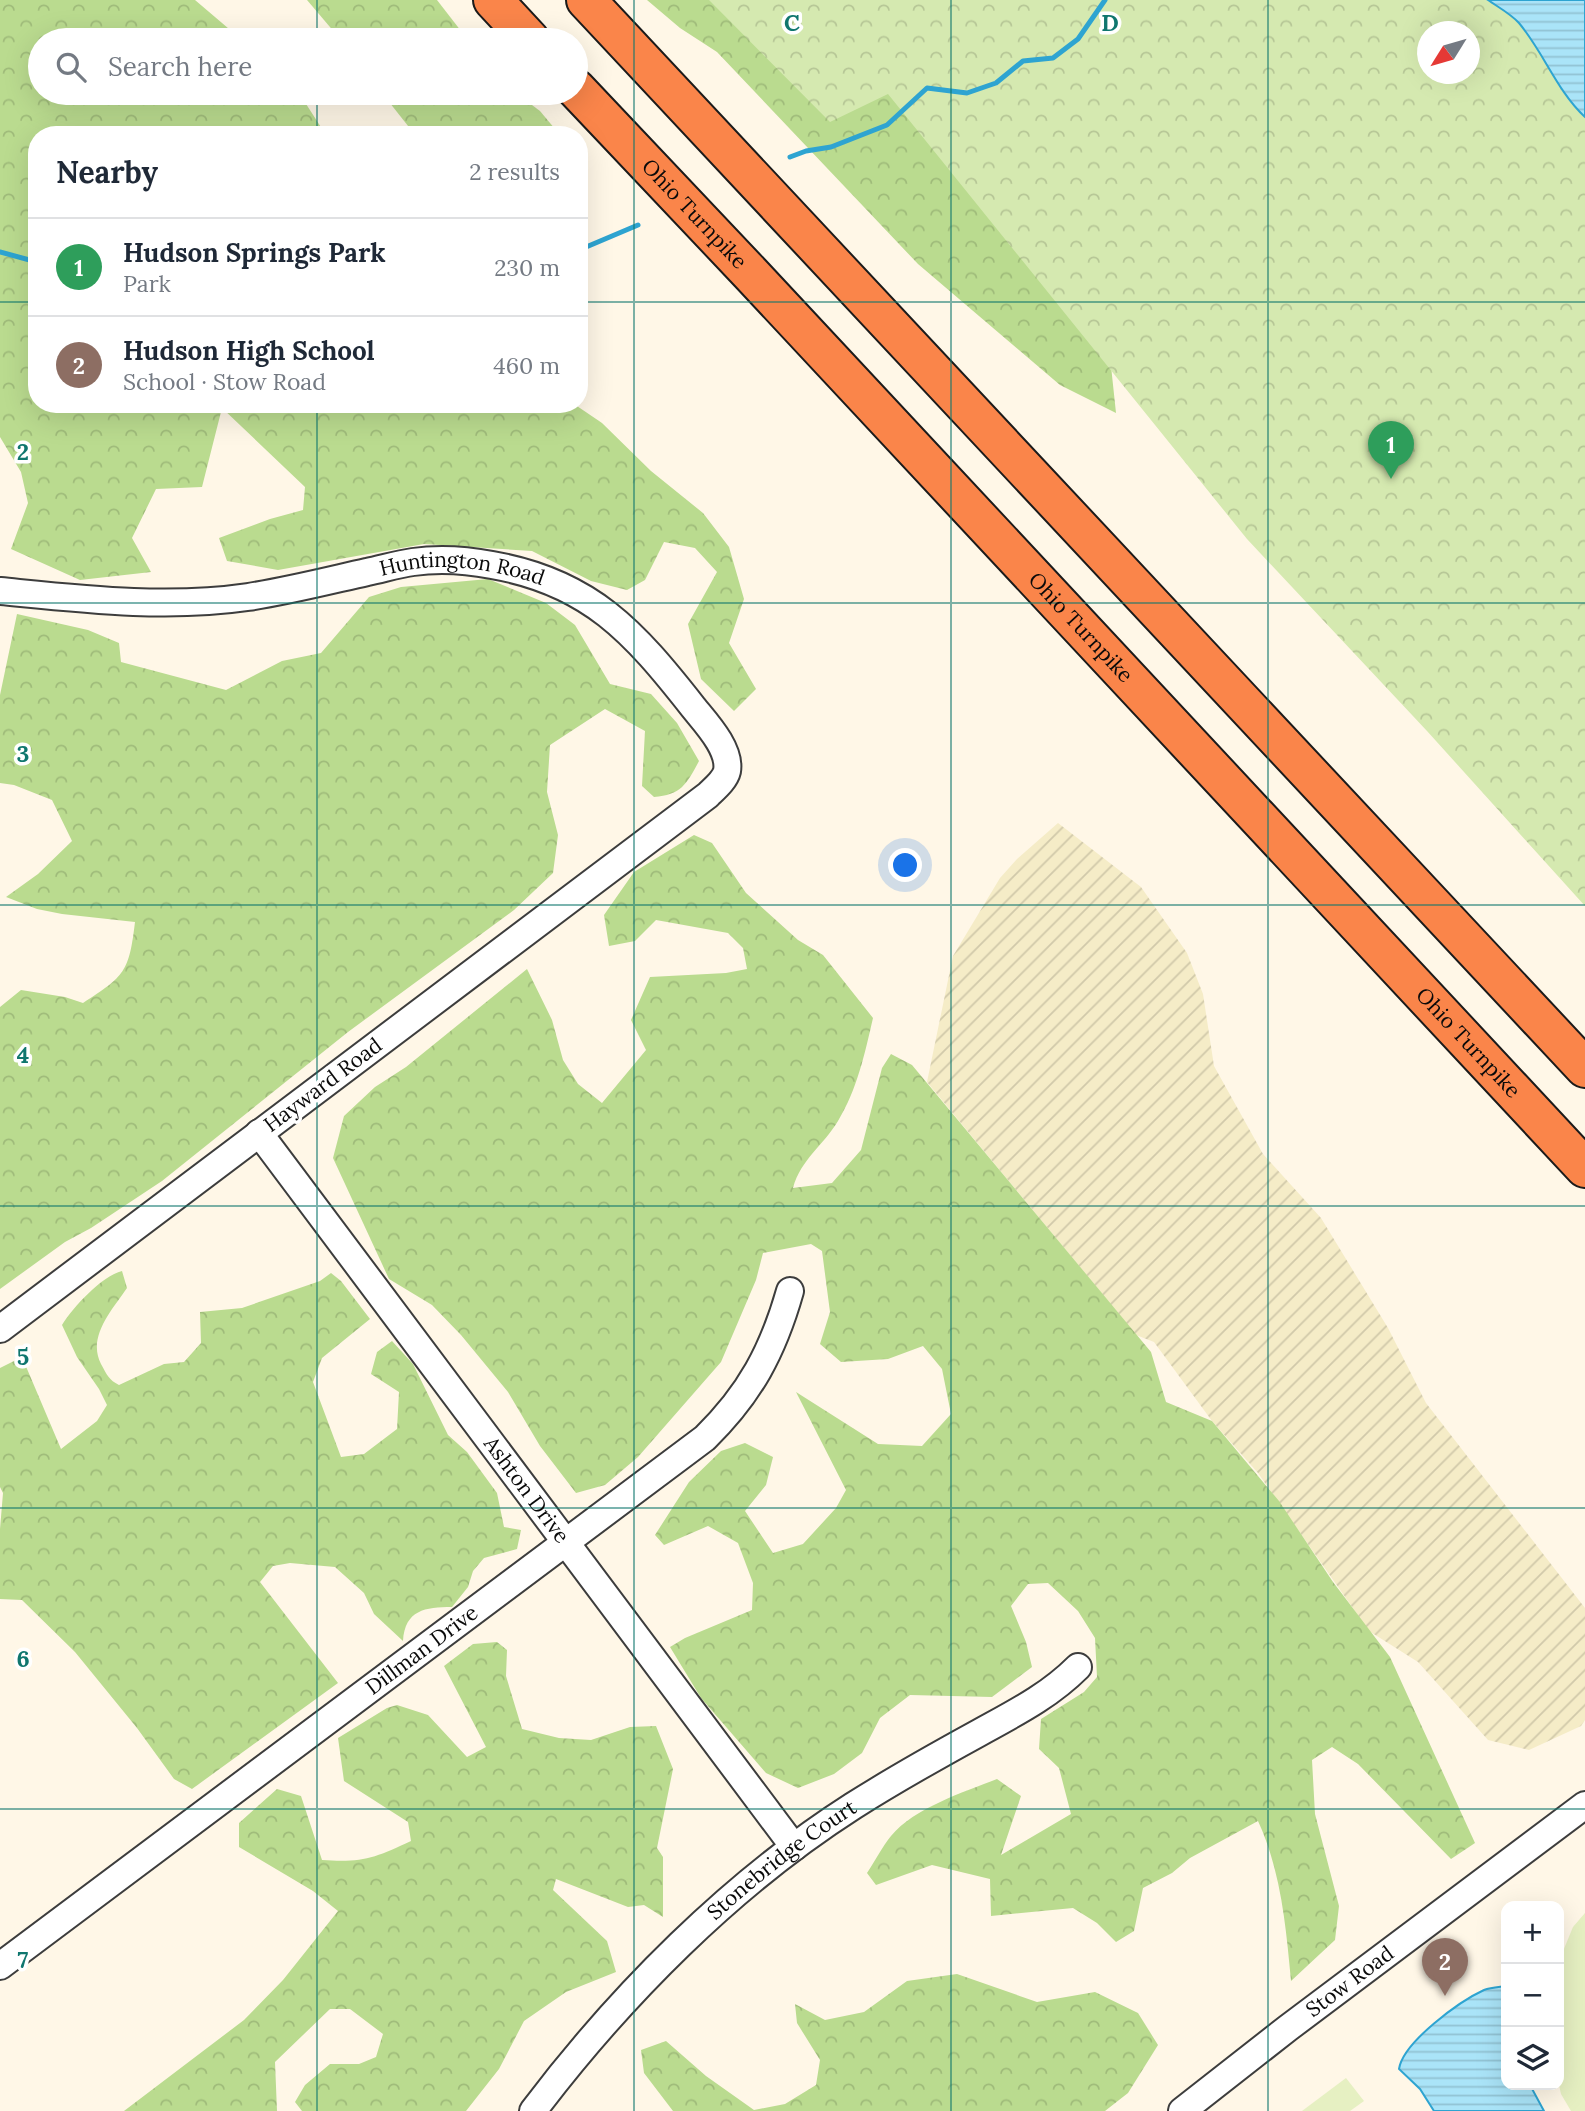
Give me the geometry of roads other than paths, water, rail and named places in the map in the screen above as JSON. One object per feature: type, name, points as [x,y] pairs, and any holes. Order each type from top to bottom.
[{"type":"highway","points":[[493,0],[519,28]]},
{"type":"highway","points":[[586,0],[1585,1069]]},
{"type":"highway","name":"Ohio Turnpike","points":[[588,102],[1585,1168]]},
{"type":"street","name":"Huntington Road","points":[[0,591],[86,599],[184,603],[246,598],[413,562],[446,559],[524,570],[552,580],[585,597],[611,615],[637,639],[717,737],[725,757],[727,770],[720,783],[646,841]]},
{"type":"street","name":"Hayward Road","points":[[0,1329],[646,841]]},
{"type":"street","name":"Ashton Drive","points":[[259,1133],[794,1847]]},
{"type":"street","name":"Dillman Drive","points":[[0,1966],[695,1445],[727,1416],[757,1375],[790,1291]]},
{"type":"street","name":"Stonebridge Court","points":[[533,2111],[588,2041],[640,1985],[715,1914],[794,1847],[914,1769],[1035,1703],[1058,1687],[1078,1667]]},
{"type":"street","name":"Stow Road","points":[[1182,2111],[1585,1805]]},
{"type":"water","points":[[1488,0],[1585,0],[1585,117],[1566,96],[1519,23]]},
{"type":"water","points":[[1501,1987],[1501,2090],[1533,2090],[1544,2111],[1434,2111],[1420,2089],[1399,2069],[1403,2058],[1421,2035],[1434,2024],[1461,2003],[1492,1988]]},
{"type":"waterway","points":[[790,157],[831,147],[887,125],[927,88],[967,93],[996,83],[1023,61],[1053,58],[1078,39],[1105,0]]},
{"type":"waterway","points":[[588,246],[638,225]]},
{"type":"waterway","points":[[0,252],[28,260]]},
{"type":"place","name":"Hudson Springs Park","points":[[1391,479]]},
{"type":"place","name":"Hudson High School","points":[[1445,1996]]}]
